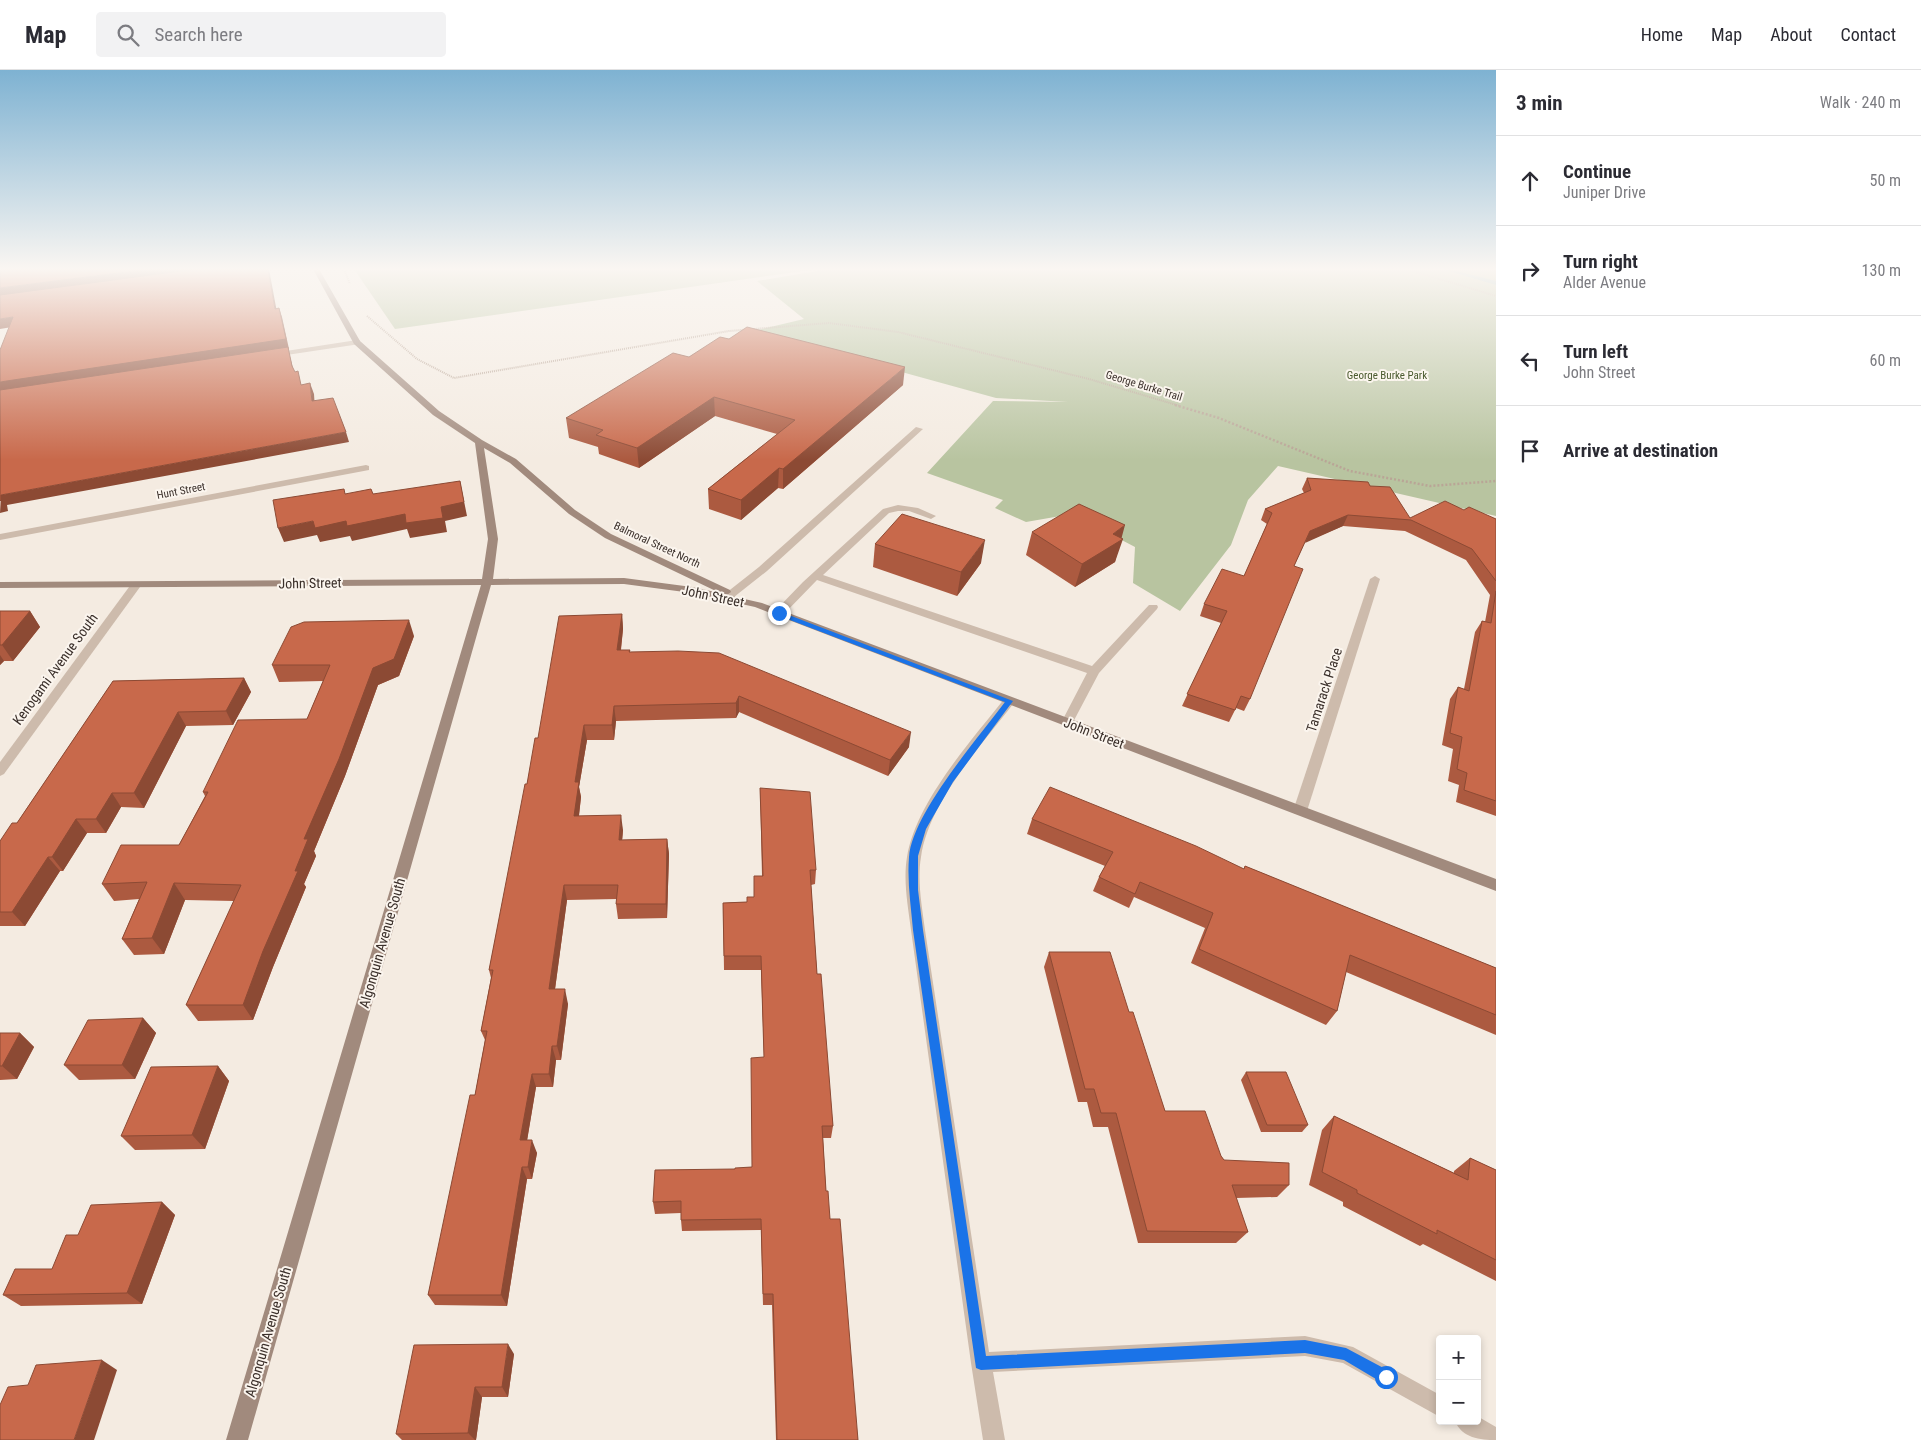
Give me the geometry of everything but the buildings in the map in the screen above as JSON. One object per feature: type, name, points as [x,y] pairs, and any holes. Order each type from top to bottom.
[{"type":"main road","name":"Balmoral Street North","points":[[352,333],[357,342],[436,413],[479,442],[513,461],[572,512],[608,536],[730,595],[758,605]]},
{"type":"main road","name":"Algonquin Avenue South","points":[[236,1440],[487,582],[493,539],[479,442]]},
{"type":"main road","name":"John Street","points":[[0,585],[624,581],[692,590],[758,605],[1496,885]]},
{"type":"street","points":[[260,357],[357,342]]},
{"type":"street","points":[[730,595],[763,569],[919,429]]},
{"type":"street","name":"Hunt Street","points":[[0,537],[366,468]]},
{"type":"street","points":[[779,613],[886,511],[906,506],[931,516]]},
{"type":"street","points":[[816,576],[1094,671]]},
{"type":"street","name":"Tamarack Place","points":[[1300,811],[1375,578]]},
{"type":"street","name":"Kenogami Avenue South","points":[[0,771],[136,585]]},
{"type":"street","points":[[1067,723],[1094,671],[1153,606]]},
{"type":"street","points":[[994,1440],[981,1363],[918,930],[914,890],[914,856],[922,829],[950,780],[1009,701]]},
{"type":"street","points":[[981,1363],[1305,1346],[1346,1354],[1436,1405]]},
{"type":"street","points":[[1472,1425],[1496,1438]]},
{"type":"path","name":"George Burke Trail","points":[[387,333],[417,359],[454,378],[718,333]]},
{"type":"path","name":"George Burke Trail","points":[[902,333],[1089,379],[1219,418],[1350,471],[1430,486],[1496,481]]},
{"type":"green space","name":"George Burke Park","points":[[760,333],[1496,333],[1496,516],[1278,466],[1248,500],[1231,545],[1180,611],[1133,583],[1135,547],[1072,514],[1026,522],[995,508],[1003,500],[927,473],[993,401],[1068,402],[996,398]]},
{"type":"route","points":[[779,613],[1009,701],[950,780],[922,829],[914,856],[914,890],[918,930],[981,1363],[1305,1346],[1346,1354],[1386,1377]]}]
